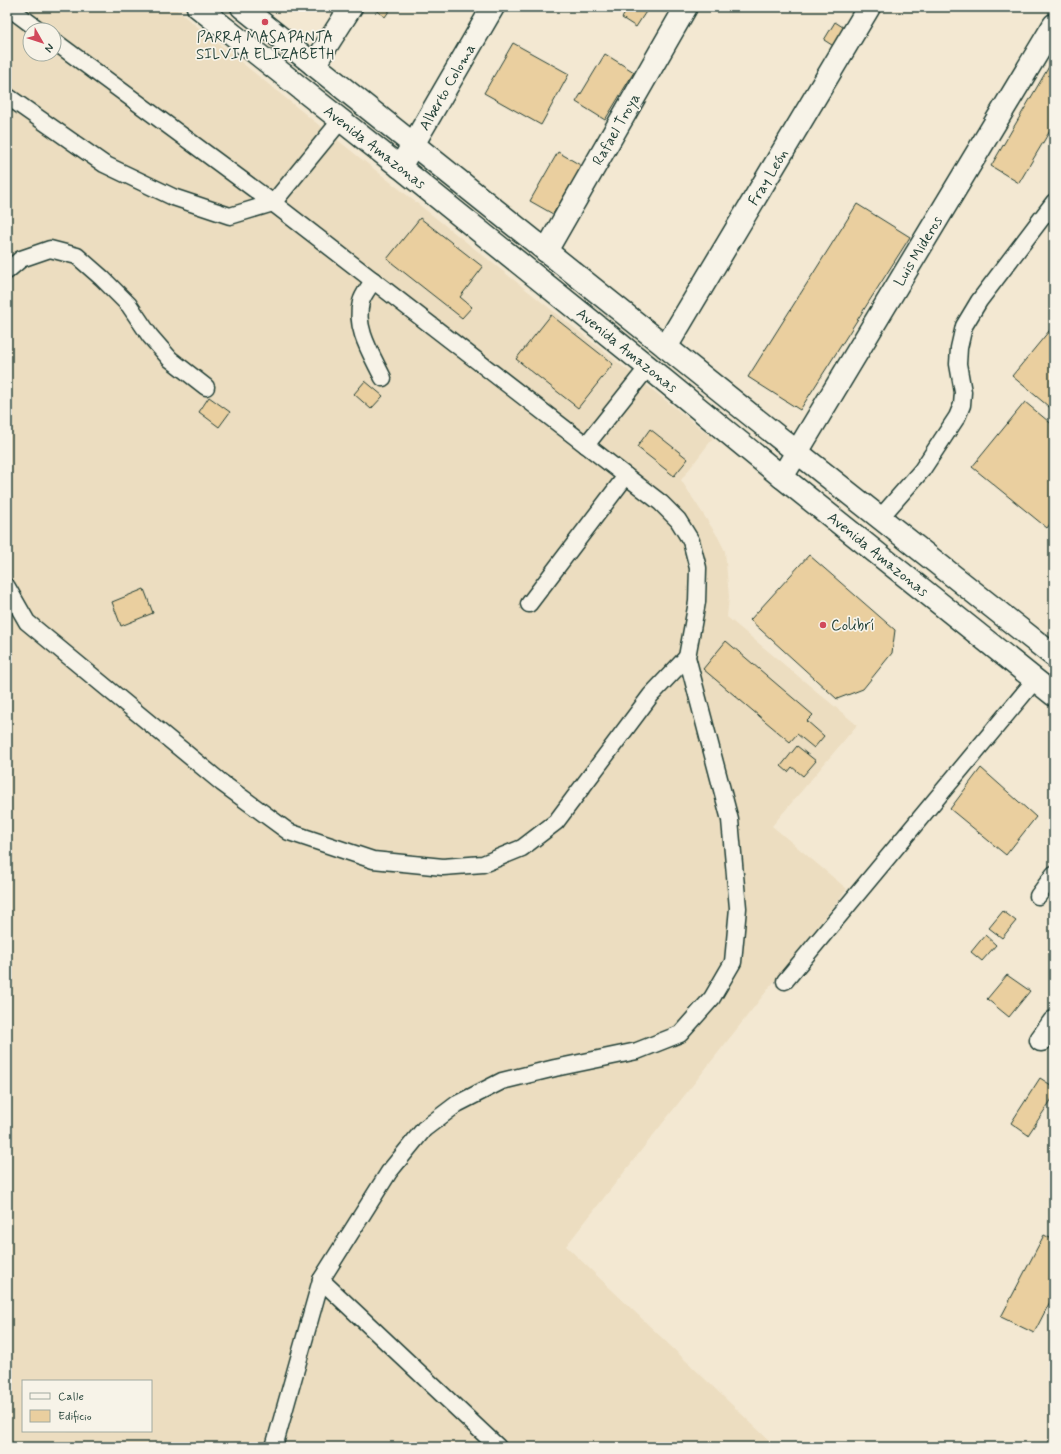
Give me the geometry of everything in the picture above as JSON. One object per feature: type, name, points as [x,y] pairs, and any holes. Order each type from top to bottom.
[{"type":"main road","name":"Avenida Amazonas","points":[[198,7],[648,366],[782,477],[1054,695]]},
{"type":"main road","name":"Avenida Amazonas","points":[[242,7],[1054,656]]},
{"type":"main road","points":[[314,64],[351,7]]},
{"type":"main road","name":"Alberto Coloma","points":[[400,167],[493,7]]},
{"type":"main road","name":"Rafael Troya","points":[[546,251],[686,7]]},
{"type":"main road","name":"Fray León","points":[[666,347],[869,7]]},
{"type":"main road","name":"Luis Mideros","points":[[782,477],[1054,25]]},
{"type":"main road","points":[[1041,1040],[1054,1022]]},
{"type":"lane","points":[[8,7],[28,22]]},
{"type":"lane","points":[[62,47],[274,203],[660,503],[678,520],[691,541],[698,568],[697,602],[687,657],[730,820],[738,908],[733,962],[712,998],[680,1034],[637,1051],[502,1081],[457,1104],[424,1129],[389,1172],[321,1280],[274,1447]]},
{"type":"lane","points":[[7,96],[104,164],[173,197],[230,216],[274,203],[341,120]]},
{"type":"lane","points":[[880,518],[922,470],[957,417],[963,399],[958,364],[959,348],[964,326],[979,301],[1054,202]]},
{"type":"lane","points":[[7,272],[21,259],[50,249],[77,256],[129,305],[150,336],[170,358],[206,387]]},
{"type":"lane","points":[[374,280],[361,301],[359,321],[383,378]]},
{"type":"lane","points":[[586,445],[648,366]]},
{"type":"lane","points":[[529,604],[626,476]]},
{"type":"lane","points":[[7,587],[27,622],[222,783],[289,832],[373,860],[443,867],[483,864],[522,848],[556,822],[651,695],[687,657]]},
{"type":"lane","points":[[785,981],[1035,680]]},
{"type":"lane","points":[[1038,896],[1054,874]]},
{"type":"lane","points":[[321,1280],[498,1447]]},
{"type":"shaded area","points":[[7,7],[173,7],[330,134],[713,438],[681,480],[718,537],[725,551],[729,597],[727,617],[857,725],[772,826],[847,889],[566,1246],[776,1447],[7,1447]]},
{"type":"building","points":[[375,7],[392,7],[385,17],[374,9]]},
{"type":"building","points":[[629,7],[649,7],[636,27],[622,18]]},
{"type":"building","points":[[835,22],[846,29],[835,47],[824,40]]},
{"type":"building","points":[[513,43],[569,74],[541,125],[484,93]]},
{"type":"building","points":[[605,54],[634,72],[605,120],[576,102]]},
{"type":"building","points":[[1054,58],[1054,124],[1019,183],[991,166]]},
{"type":"building","points":[[558,152],[582,166],[553,214],[530,201]]},
{"type":"building","points":[[857,204],[910,237],[800,410],[748,377]]},
{"type":"building","points":[[420,218],[483,267],[460,297],[472,307],[462,318],[387,259]]},
{"type":"building","points":[[551,315],[613,364],[578,408],[516,359]]},
{"type":"building","points":[[1054,325],[1054,411],[1012,376]]},
{"type":"building","points":[[365,381],[383,396],[371,409],[354,394]]},
{"type":"building","points":[[209,397],[230,412],[219,427],[199,412]]},
{"type":"building","points":[[1025,402],[1054,426],[1054,519],[1047,528],[972,467]]},
{"type":"building","points":[[650,429],[688,459],[674,476],[637,447]]},
{"type":"building","name":"Colibrí","points":[[809,555],[895,630],[892,653],[863,689],[837,699],[750,620]]},
{"type":"building","points":[[144,589],[153,613],[121,626],[112,602]]},
{"type":"building","points":[[726,641],[813,715],[807,721],[824,736],[814,748],[797,734],[790,742],[703,669]]},
{"type":"building","points":[[797,746],[816,761],[803,776],[792,767],[788,772],[781,766]]},
{"type":"building","points":[[981,768],[1036,817],[1006,855],[950,809]]},
{"type":"building","points":[[1003,911],[1016,921],[1002,938],[989,928]]},
{"type":"building","points":[[985,935],[996,945],[982,961],[971,952]]},
{"type":"building","points":[[1007,975],[1030,991],[1009,1017],[987,999]]},
{"type":"building","points":[[1040,1078],[1054,1087],[1054,1096],[1028,1135],[1011,1123]]},
{"type":"building","points":[[1044,1235],[1054,1240],[1054,1294],[1034,1333],[1001,1317]]},
{"type":"place","name":"PARRA MASAPANTA SILVIA ELIZABETH","points":[[265,22]]},
{"type":"place","name":"Colibrí","points":[[823,625]]}]
